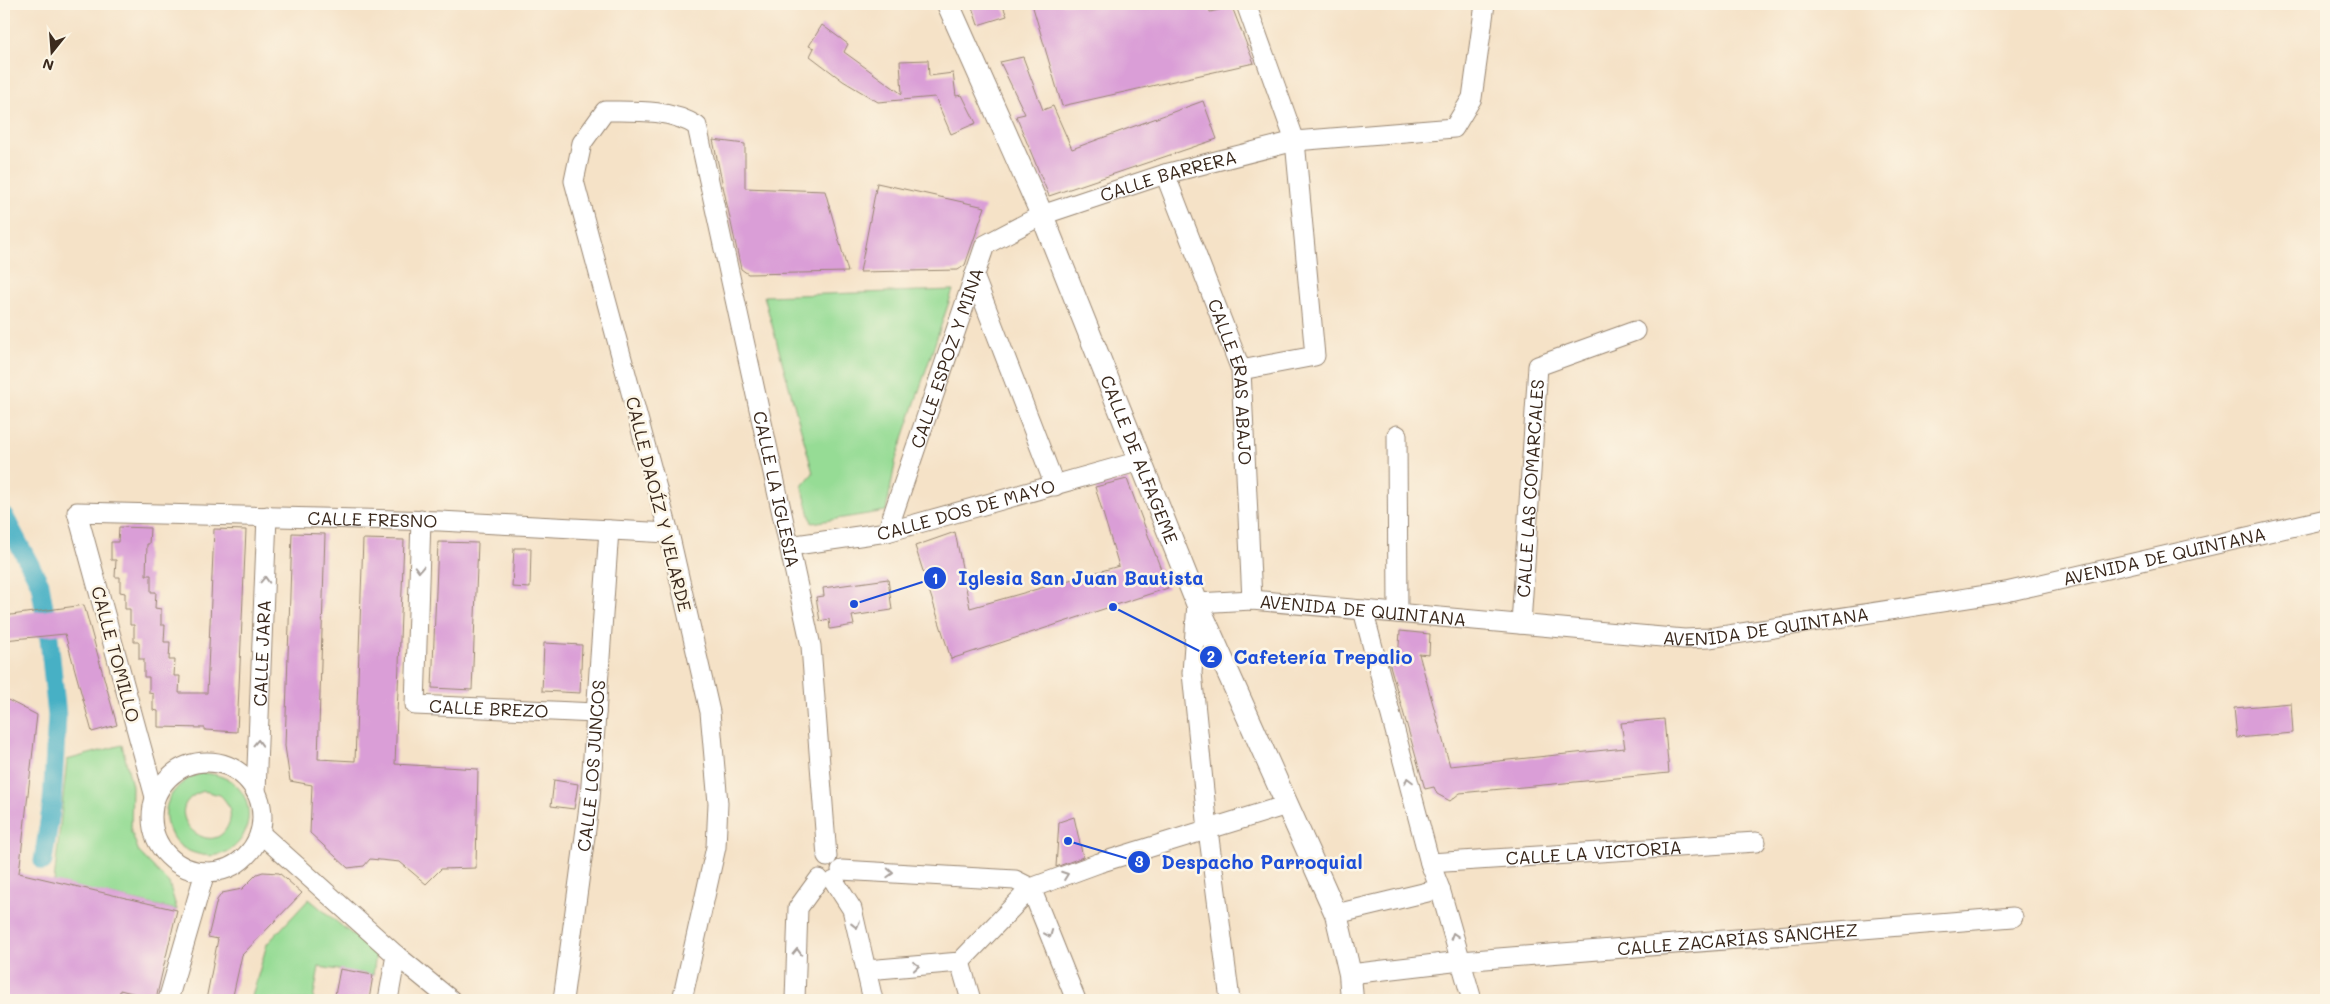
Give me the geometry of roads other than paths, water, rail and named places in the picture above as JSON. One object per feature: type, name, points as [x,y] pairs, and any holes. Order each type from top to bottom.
[{"type":"street","name":"CALLE DE ALFAGEME","points":[[948,4],[1042,215],[1197,603],[1336,914],[1350,974],[1352,1000]]},
{"type":"street","points":[[1241,370],[1315,356],[1295,141],[1246,4]]},
{"type":"street","name":"CALLE BARRERA","points":[[1042,215],[1165,174],[1295,141],[1454,128],[1472,98],[1485,4]]},
{"type":"street","name":"CALLE DAOÍZ Y VELARDE","points":[[682,1000],[716,847],[718,803],[710,712],[669,533],[574,181],[582,143],[605,111],[648,111],[686,119],[697,126]]},
{"type":"street","name":"CALLE LA IGLESIA","points":[[697,126],[811,646],[827,857],[835,859],[831,877]]},
{"type":"street","name":"CALLE ERAS ABAJO","points":[[1165,174],[1241,370],[1252,600]]},
{"type":"street","name":"CALLE ESPOZ Y MINA","points":[[887,532],[985,245],[1042,215]]},
{"type":"street","points":[[974,276],[1055,486]]},
{"type":"street","name":"CALLE LAS COMARCALES","points":[[1521,624],[1538,366],[1635,330]]},
{"type":"street","points":[[1397,435],[1398,613]]},
{"type":"street","name":"CALLE DOS DE MAYO","points":[[789,546],[887,532],[1140,461]]},
{"type":"street","name":"CALLE FRESNO","points":[[77,512],[421,520],[669,533]]},
{"type":"street","name":"CALLE TOMILLO","points":[[77,512],[155,797]]},
{"type":"street","name":"CALLE JARA","points":[[256,792],[267,516]]},
{"type":"street","name":"AVENIDA DE QUINTANA","points":[[1197,603],[1252,600],[1684,639],[1710,638],[2006,592],[2326,519]]},
{"type":"street","name":"CALLE BREZO","points":[[421,520],[415,705],[596,713]]},
{"type":"street","name":"CALLE LOS JUNCOS","points":[[563,1000],[590,799],[609,530]]},
{"type":"street","points":[[1197,603],[1192,673],[1208,830],[1230,1000]]},
{"type":"street","points":[[1363,610],[1430,863],[1440,889],[1472,1000]]},
{"type":"street","points":[[206,762],[226,765],[244,775],[256,792],[262,812],[260,832],[252,848],[239,861],[223,869],[205,872],[189,869],[174,860],[162,848],[154,831],[152,816],[155,797],[169,777],[186,766],[206,762]]},
{"type":"street","points":[[867,970],[960,962],[1031,888],[1099,863],[1287,805]]},
{"type":"street","points":[[260,832],[396,955],[451,1000]]},
{"type":"street","name":"CALLE LA VICTORIA","points":[[1430,863],[1756,842]]},
{"type":"street","points":[[168,1000],[205,872]]},
{"type":"street","points":[[831,877],[852,909],[873,1000]]},
{"type":"street","points":[[795,1000],[798,908],[831,877],[1015,880],[1031,888],[1076,1000]]},
{"type":"street","points":[[1336,914],[1440,889]]},
{"type":"street","name":"CALLE ZACARÍAS SÁNCHEZ","points":[[1350,974],[1461,961],[2013,917]]},
{"type":"street","points":[[388,1000],[396,955]]},
{"type":"street","points":[[960,962],[971,1000]]},
{"type":"waterway","points":[[4,516],[40,584],[49,638],[57,716],[52,803],[43,861]]},
{"type":"place","name":"Iglesia San Juan Bautista","points":[[854,604]]},
{"type":"place","name":"Cafetería Trepalio","points":[[1113,607]]},
{"type":"place","name":"Despacho Parroquial","points":[[1068,841]]}]
